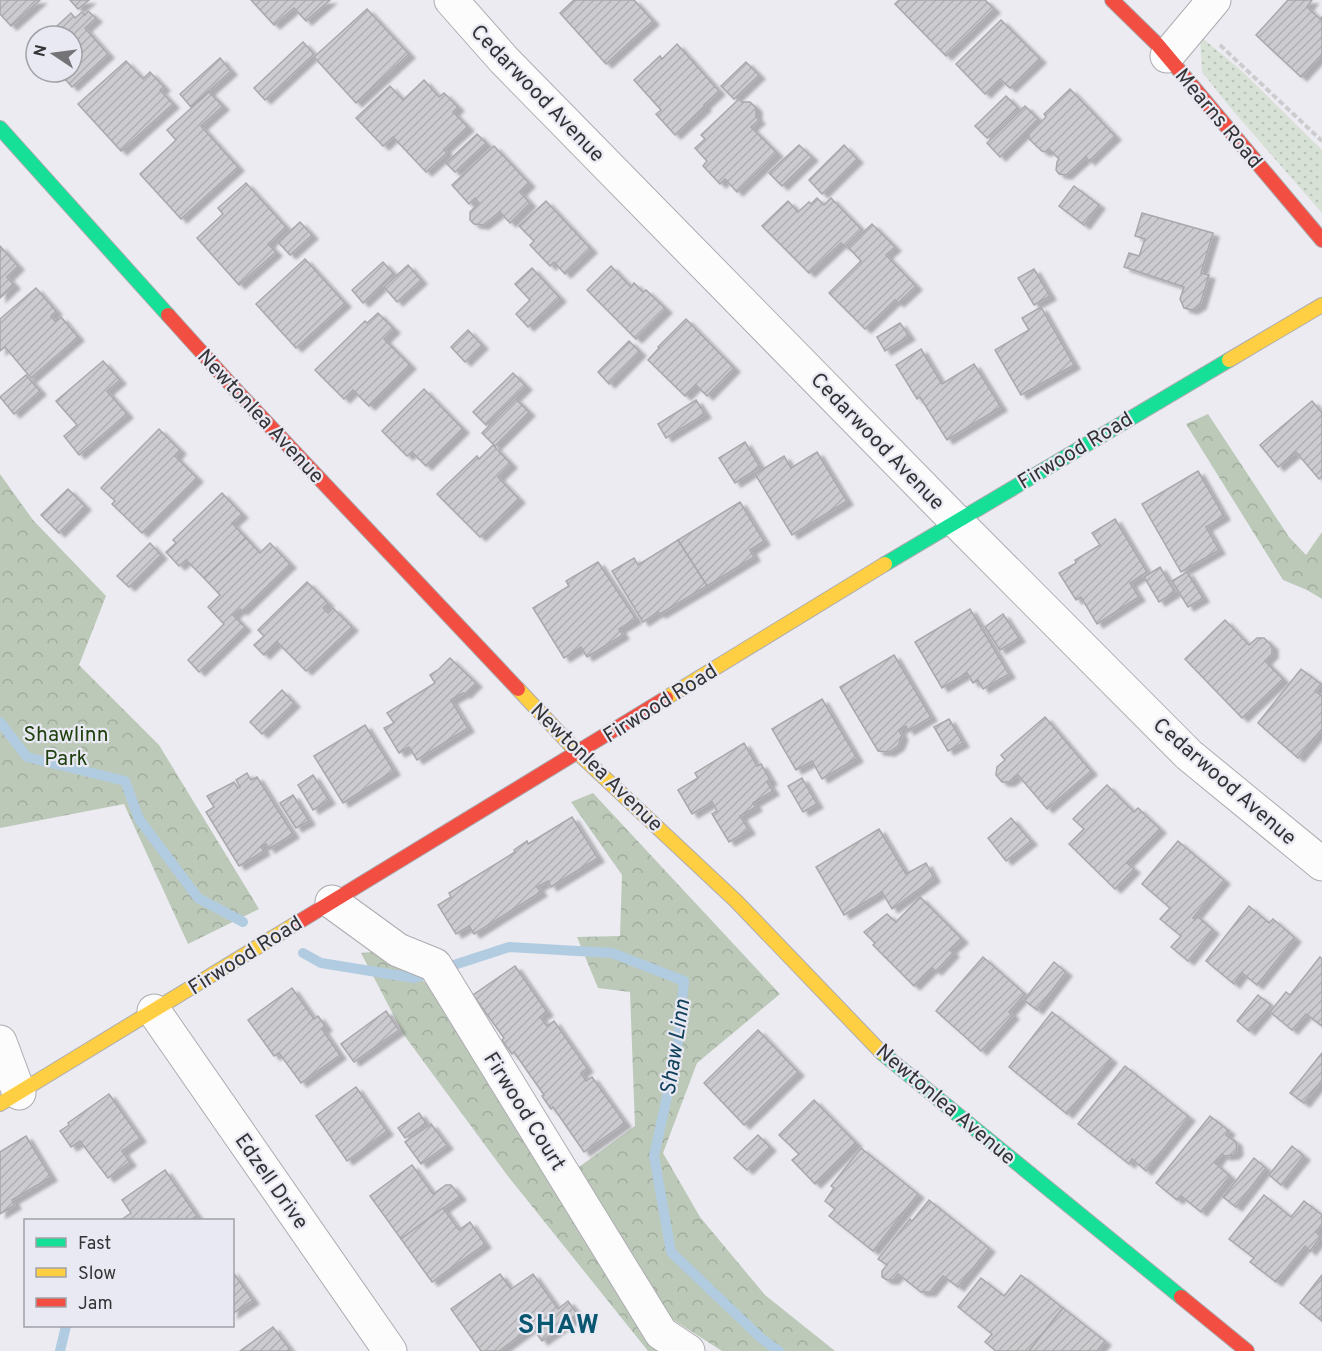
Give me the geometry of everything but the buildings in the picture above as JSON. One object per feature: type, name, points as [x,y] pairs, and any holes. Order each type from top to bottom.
[{"type":"street","name":"Cedarwood Avenue","points":[[450,0],[504,60],[1189,755],[1322,864]]},
{"type":"street","name":"Mearns Road","points":[[1112,0],[1167,56],[1322,240]]},
{"type":"street","points":[[1167,56],[1205,11]]},
{"type":"street","name":"Newtonlea Avenue","points":[[0,128],[232,386],[578,753],[736,901],[883,1054],[1246,1351]]},
{"type":"street","name":"Firwood Road","points":[[9,1098],[956,521],[1322,305]]},
{"type":"street","name":"Firwood Court","points":[[332,902],[398,950],[435,965],[661,1333],[688,1351]]},
{"type":"street","name":"Edzell Drive","points":[[154,1011],[390,1351]]},
{"type":"street","points":[[0,1042],[9,1098]]},
{"type":"path","points":[[1205,11],[1322,141]]},
{"type":"shaded area","points":[[1200,36],[1243,72],[1322,150],[1322,213],[1202,72]]},
{"type":"green space","points":[[1208,414],[1289,537],[1306,555],[1322,532],[1322,599],[1283,580],[1186,424]]},
{"type":"green space","name":"Shawlinn Park","points":[[0,474],[33,520],[106,596],[79,665],[159,745],[259,909],[188,944],[124,804],[0,828]]},
{"type":"green space","points":[[593,793],[780,994],[697,1063],[663,1153],[700,1217],[765,1295],[835,1351],[722,1351],[672,1319],[579,1167],[635,1126],[630,992],[598,988],[577,937],[620,936],[622,875],[571,802]]},
{"type":"green space","points":[[380,951],[432,987],[668,1351],[648,1351],[507,1175],[404,1035],[361,953]]},
{"type":"waterway","name":"Shaw Linn","points":[[0,722],[27,757],[125,781],[139,819],[198,898],[243,922]]},
{"type":"waterway","name":"Shaw Linn","points":[[303,953],[321,963],[414,978],[509,947],[612,953],[684,981],[677,1051],[654,1156],[671,1252],[762,1339],[779,1351]]},
{"type":"waterway","points":[[60,1351],[66,1327]]},
{"type":"traffic: fast","points":[[0,128],[168,315]]},
{"type":"traffic: fast","points":[[885,564],[1229,360]]},
{"type":"traffic: fast","points":[[882,1053],[1181,1297]]},
{"type":"traffic: slow","points":[[1229,360],[1322,305]]},
{"type":"traffic: slow","points":[[666,698],[885,564]]},
{"type":"traffic: slow","points":[[518,689],[578,753],[736,901],[882,1053]]},
{"type":"traffic: slow","points":[[0,1104],[297,923]]},
{"type":"traffic: jam","points":[[1112,0],[1157,44],[1322,240]]},
{"type":"traffic: jam","points":[[168,315],[518,689]]},
{"type":"traffic: jam","points":[[297,923],[666,698]]},
{"type":"traffic: jam","points":[[1181,1297],[1247,1351]]},
{"type":"district","name":"SHAW","points":[[559,1324]]}]
